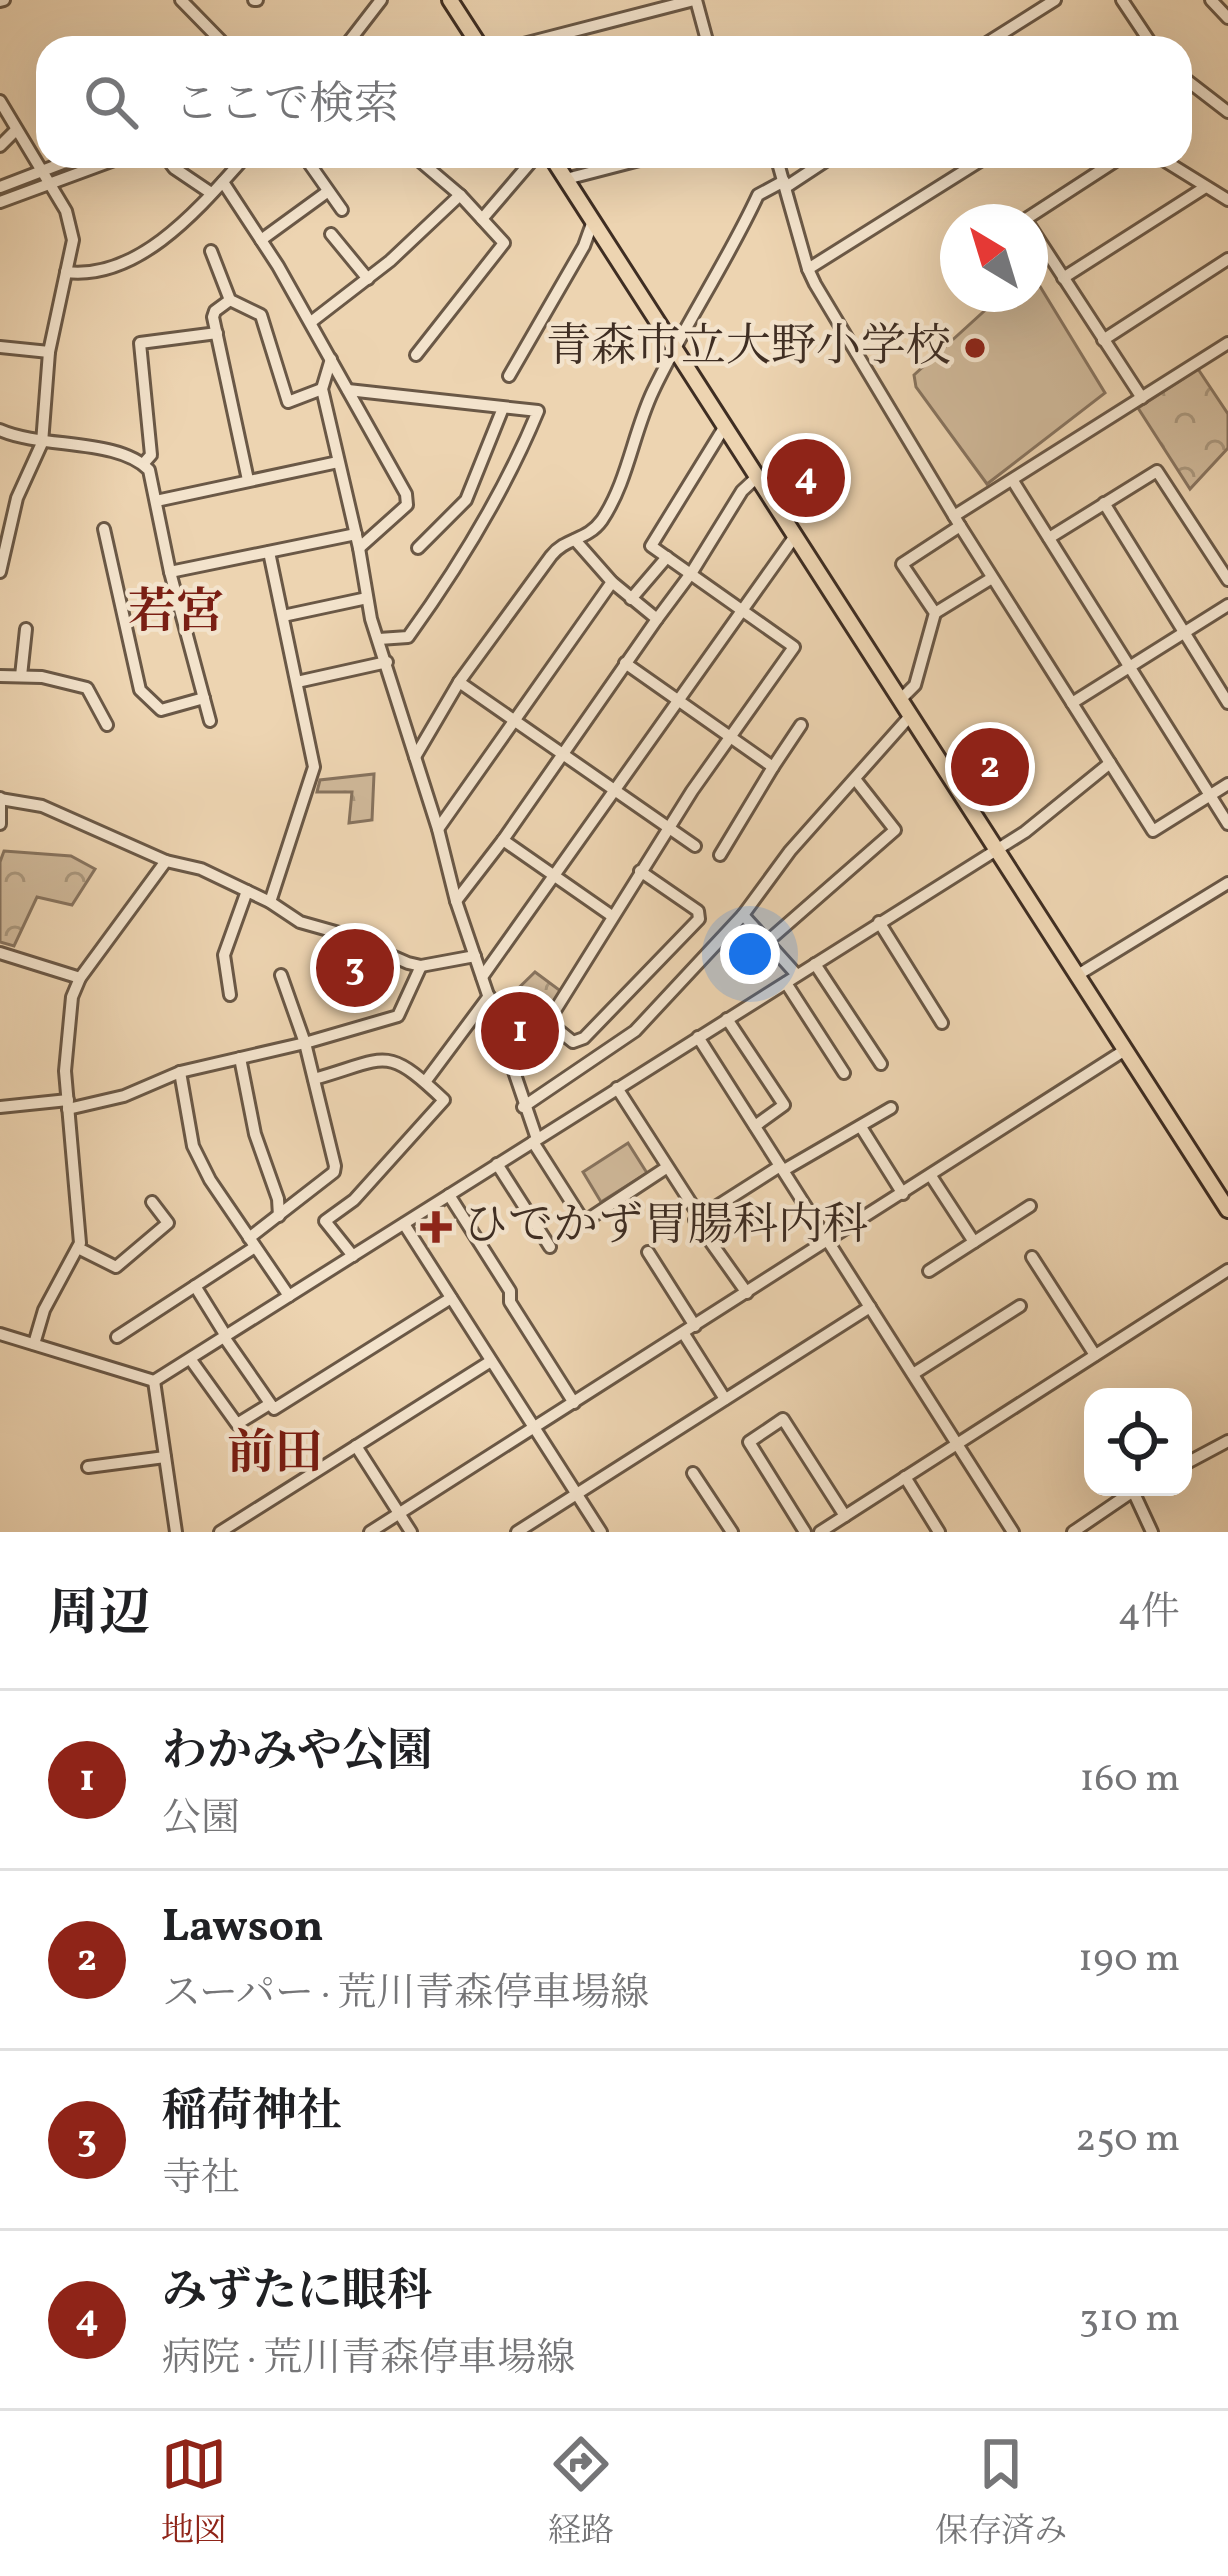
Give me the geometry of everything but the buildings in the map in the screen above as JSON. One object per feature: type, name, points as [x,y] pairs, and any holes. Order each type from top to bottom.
[{"type":"main road","points":[[450,0],[473,36]]},
{"type":"main road","points":[[559,168],[1228,1210]]},
{"type":"street","points":[[181,0],[212,36]]},
{"type":"street","points":[[353,36],[381,0]]},
{"type":"street","points":[[555,36],[695,0],[706,36]]},
{"type":"street","points":[[998,36],[1055,0]]},
{"type":"street","points":[[1122,0],[1146,36]]},
{"type":"street","points":[[1210,0],[1228,18]]},
{"type":"street","points":[[1192,84],[1228,112]]},
{"type":"street","points":[[0,101],[36,163]]},
{"type":"street","points":[[0,146],[16,130]]},
{"type":"street","points":[[0,572],[17,498],[42,443],[49,352],[72,251],[71,224],[39,168]]},
{"type":"street","points":[[0,202],[59,168]]},
{"type":"street","points":[[0,188],[76,168]]},
{"type":"street","points":[[174,168],[211,193]]},
{"type":"street","points":[[67,272],[90,274],[128,260],[176,228],[235,168]]},
{"type":"street","points":[[312,168],[342,210]]},
{"type":"street","points":[[416,355],[504,243],[460,194],[429,168]]},
{"type":"street","points":[[482,219],[526,168]]},
{"type":"street","points":[[566,179],[609,168]]},
{"type":"street","points":[[780,168],[808,269],[992,578],[1154,831],[1228,784]]},
{"type":"street","points":[[415,757],[459,682],[551,556],[562,544],[587,538],[611,503],[654,389],[758,195],[812,168]]},
{"type":"street","points":[[808,269],[969,168]]},
{"type":"street","points":[[1048,204],[1104,168]]},
{"type":"street","points":[[1174,168],[1228,200]]},
{"type":"street","points":[[223,182],[311,322],[406,494],[406,505],[359,548]]},
{"type":"street","points":[[1063,278],[1204,188]]},
{"type":"street","points":[[261,240],[327,192]]},
{"type":"street","points":[[311,322],[368,279],[460,194]]},
{"type":"street","points":[[509,376],[584,246],[593,221]]},
{"type":"street","points":[[331,234],[368,279]]},
{"type":"street","points":[[211,251],[230,300],[261,315],[288,402],[322,389]]},
{"type":"street","points":[[1048,254],[1142,398]]},
{"type":"street","points":[[1103,340],[1228,259]]},
{"type":"street","points":[[230,300],[215,311],[217,333],[248,480]]},
{"type":"street","points":[[143,464],[151,455],[140,343],[217,333]]},
{"type":"street","points":[[935,613],[902,564],[1013,481],[1228,343]]},
{"type":"street","points":[[0,347],[49,352]]},
{"type":"street","points":[[331,359],[322,389],[367,598],[439,830],[456,901],[508,1059],[515,1066]]},
{"type":"street","points":[[348,390],[538,411],[478,536],[408,637],[379,639]]},
{"type":"street","points":[[418,548],[466,500],[503,408]]},
{"type":"street","points":[[666,1168],[584,1222],[535,1140],[513,1078],[515,1066],[668,827],[794,647],[651,546],[724,426]]},
{"type":"street","points":[[0,430],[42,443],[122,453],[149,470],[170,572],[210,721]]},
{"type":"street","points":[[156,501],[338,462]]},
{"type":"street","points":[[1049,538],[1156,471],[1228,580]]},
{"type":"street","points":[[456,901],[692,572],[742,491],[758,477]]},
{"type":"street","points":[[1013,481],[1228,824]]},
{"type":"street","points":[[0,493],[17,498]]},
{"type":"street","points":[[1104,503],[1228,703]]},
{"type":"street","points":[[104,530],[140,690],[161,710],[204,698]]},
{"type":"street","points":[[170,572],[356,534]]},
{"type":"street","points":[[482,977],[795,536]]},
{"type":"street","points":[[575,540],[612,582],[657,619]]},
{"type":"street","points":[[268,552],[314,767],[270,902]]},
{"type":"street","points":[[631,599],[667,557]]},
{"type":"street","points":[[901,700],[915,685],[935,613],[992,578]]},
{"type":"street","points":[[439,830],[612,582]]},
{"type":"street","points":[[283,616],[367,598]]},
{"type":"street","points":[[1072,703],[1228,605]]},
{"type":"street","points":[[22,676],[26,629]]},
{"type":"street","points":[[297,682],[387,662]]},
{"type":"street","points":[[625,663],[773,767]]},
{"type":"street","points":[[0,676],[43,677],[88,688],[107,725]]},
{"type":"street","points":[[459,682],[695,846]]},
{"type":"street","points":[[524,1107],[635,1031],[743,914],[790,851],[910,715]]},
{"type":"street","points":[[720,855],[801,725]]},
{"type":"street","points":[[0,1334],[154,1381],[1024,832],[1110,763]]},
{"type":"street","points":[[768,941],[895,830],[855,778]]},
{"type":"street","points":[[0,824],[0,798],[42,806],[166,860],[201,869],[300,922],[421,966],[475,956]]},
{"type":"street","points":[[503,840],[612,916]]},
{"type":"street","points":[[34,1344],[44,1310],[78,1248],[65,1071],[71,998],[80,978],[166,860]]},
{"type":"street","points":[[547,1021],[573,1042],[584,1038],[699,919],[698,911],[640,871]]},
{"type":"street","points":[[1076,976],[1228,884]]},
{"type":"street","points":[[230,995],[224,955],[247,891]]},
{"type":"street","points":[[743,914],[768,941],[844,1073]]},
{"type":"street","points":[[879,922],[942,1023]]},
{"type":"street","points":[[0,953],[80,978]]},
{"type":"street","points":[[815,964],[881,1064]]},
{"type":"street","points":[[0,1107],[124,1096],[180,1072],[398,1016],[421,966]]},
{"type":"street","points":[[117,1337],[195,1286],[334,1172],[305,1043],[281,975]]},
{"type":"street","points":[[425,1082],[489,996]]},
{"type":"street","points":[[727,1019],[784,1105],[755,1126]]},
{"type":"street","points":[[698,1037],[1013,1532]]},
{"type":"street","points":[[370,1532],[1125,1050]]},
{"type":"street","points":[[240,1058],[255,1134],[278,1199],[279,1216]]},
{"type":"street","points":[[314,1079],[386,1058],[405,1063],[444,1100],[354,1200],[325,1221],[353,1256]]},
{"type":"street","points":[[180,1072],[193,1146],[289,1296]]},
{"type":"street","points":[[617,1088],[700,1217]]},
{"type":"street","points":[[747,1293],[695,1220],[891,1108]]},
{"type":"street","points":[[861,1127],[902,1194]]},
{"type":"street","points":[[497,1164],[550,1247]]},
{"type":"street","points":[[931,1176],[974,1242]]},
{"type":"street","points":[[449,1195],[574,1403]]},
{"type":"street","points":[[78,1248],[116,1267],[168,1223],[152,1202]]},
{"type":"street","points":[[929,1270],[1030,1206]]},
{"type":"street","points":[[404,1224],[601,1532]]},
{"type":"street","points":[[648,1252],[725,1399]]},
{"type":"street","points":[[1032,1257],[1095,1355]]},
{"type":"street","points":[[820,1532],[1228,1270]]},
{"type":"street","points":[[195,1286],[274,1409],[451,1298]]},
{"type":"street","points":[[913,1374],[1020,1306]]},
{"type":"street","points":[[517,1532],[869,1307]]},
{"type":"street","points":[[190,1360],[237,1424],[268,1405]]},
{"type":"street","points":[[220,1532],[491,1360]]},
{"type":"street","points":[[154,1381],[176,1532]]},
{"type":"street","points":[[806,1532],[749,1442],[783,1419],[845,1516]]},
{"type":"street","points":[[1192,1460],[1228,1441]]},
{"type":"street","points":[[356,1446],[411,1532]]},
{"type":"street","points":[[88,1467],[165,1457]]},
{"type":"street","points":[[693,1473],[733,1532]]},
{"type":"street","points":[[905,1477],[939,1532]]},
{"type":"street","points":[[1073,1532],[1126,1496]]},
{"type":"street","points":[[1139,1496],[1152,1532]]},
{"type":"green space","points":[[1048,300],[1105,393],[987,484],[916,387],[914,375],[983,312],[1048,312]]},
{"type":"green space","points":[[1198,369],[1228,414],[1228,448],[1190,489],[1138,408]]},
{"type":"green space","points":[[374,774],[372,820],[349,823],[352,792],[317,792],[320,780]]},
{"type":"green space","points":[[4,851],[71,856],[95,869],[72,905],[37,897],[14,946],[0,942]]},
{"type":"green space","points":[[535,972],[562,992],[516,1054],[498,1008]]},
{"type":"green space","points":[[628,1143],[647,1173],[601,1202],[583,1172]]},
{"type":"place","name":"青森市立大野小学校","points":[[975,348]]},
{"type":"place","name":"みずたに眼科","points":[[806,478]]},
{"type":"place","name":"Lawson","points":[[990,767]]},
{"type":"place","name":"稲荷神社","points":[[355,968]]},
{"type":"place","name":"わかみや公園","points":[[520,1031]]},
{"type":"place","name":"ひでかず胃腸科内科","points":[[436,1227]]},
{"type":"district","name":"若宮","points":[[176,614]]},
{"type":"district","name":"前田","points":[[275,1455]]}]
